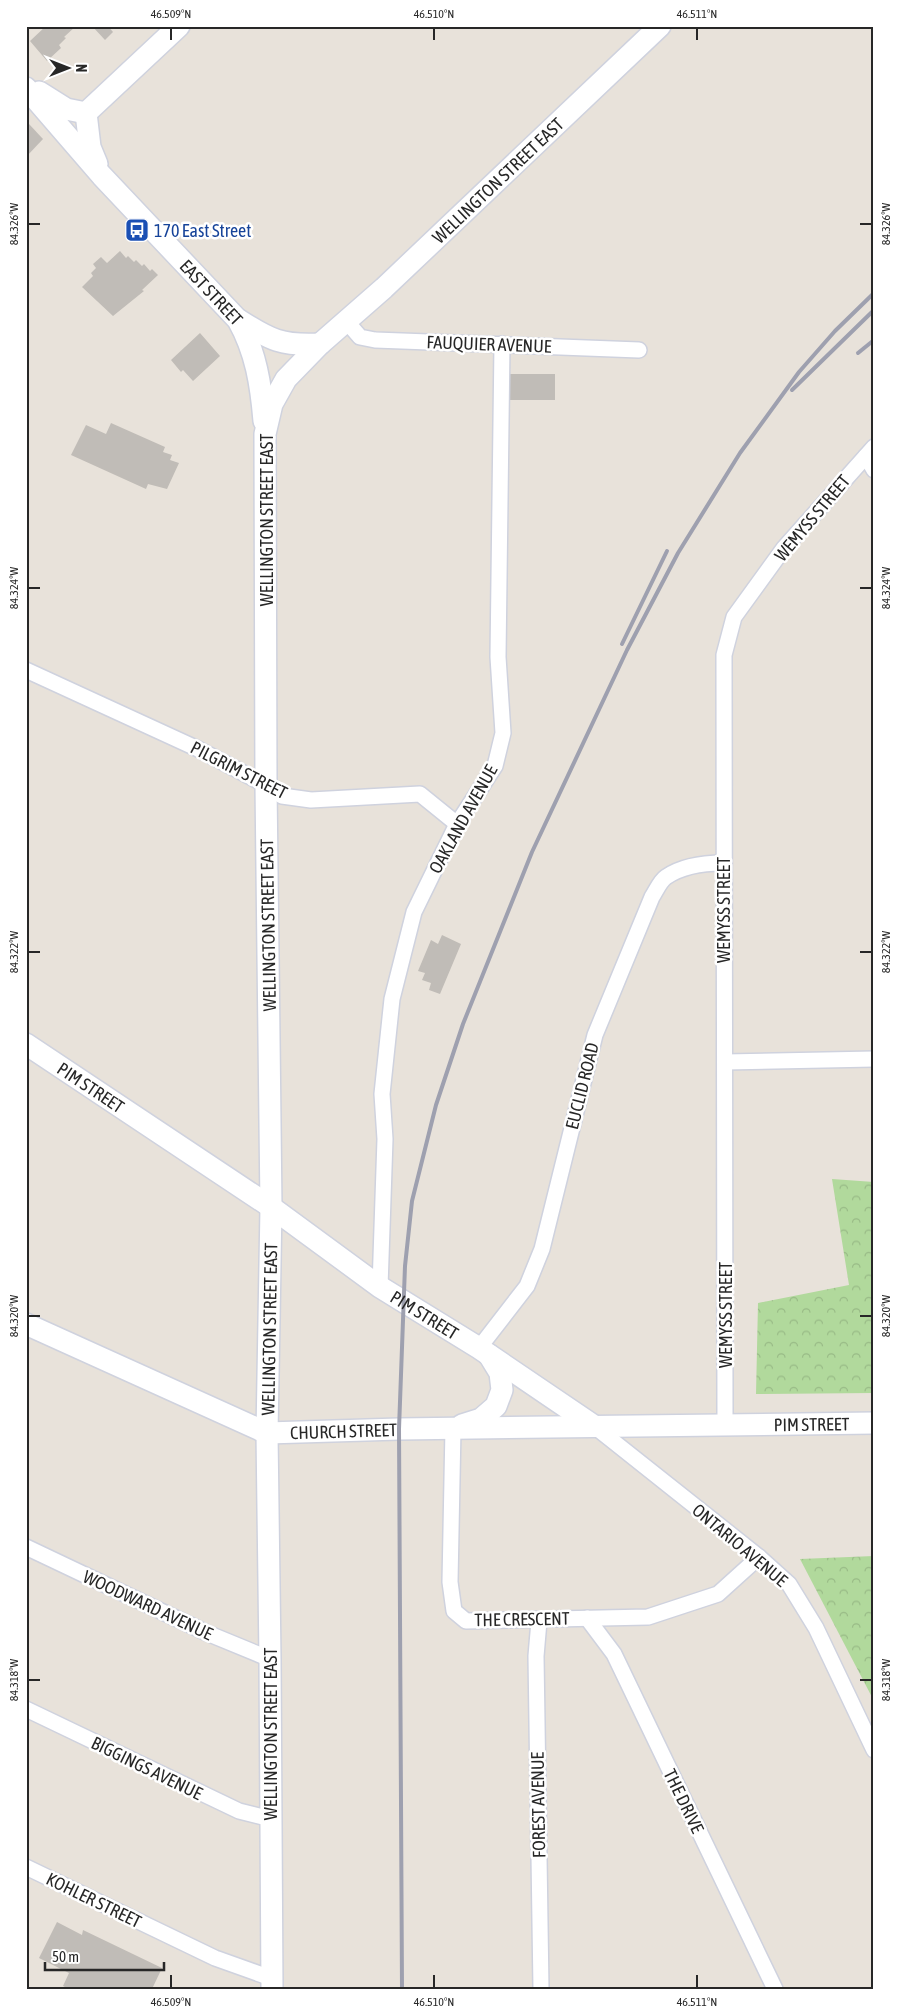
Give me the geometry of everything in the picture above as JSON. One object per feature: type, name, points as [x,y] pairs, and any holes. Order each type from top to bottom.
[{"type":"main road","points":[[86,113],[179,26]]},
{"type":"main road","name":"WELLINGTON STREET EAST","points":[[271,1983],[267,1433],[271,1207],[266,785],[265,434],[272,404],[286,379],[320,344],[346,322],[660,26]]},
{"type":"main road","points":[[26,83],[49,100],[66,109],[86,113]]},
{"type":"main road","name":"EAST STREET","points":[[26,88],[102,176],[238,320],[248,338],[259,373],[265,434]]},
{"type":"main road","points":[[86,113],[90,147],[102,176]]},
{"type":"main road","points":[[238,320],[278,341],[296,345],[320,344]]},
{"type":"main road","name":"PIM STREET","points":[[26,1044],[271,1207],[380,1288],[484,1352],[594,1426],[874,1423]]},
{"type":"main road","name":"CHURCH STREET","points":[[26,1324],[267,1433],[594,1426]]},
{"type":"main road","points":[[453,1428],[481,1419],[496,1406],[502,1390],[500,1373],[484,1352]]},
{"type":"street","name":"FAUQUIER AVENUE","points":[[346,322],[360,337],[375,340],[639,350]]},
{"type":"street","name":"OAKLAND AVENUE","points":[[380,1288],[385,1139],[382,1094],[392,999],[414,912],[457,824],[495,766],[503,733],[498,657],[502,344]]},
{"type":"street","points":[[870,452],[874,470]]},
{"type":"street","name":"WEMYSS STREET","points":[[725,1424],[724,655],[734,617],[784,548],[870,452]]},
{"type":"street","name":"PILGRIM STREET","points":[[26,670],[198,749],[266,785],[282,796],[311,800],[420,794],[457,824]]},
{"type":"street","name":"EUCLID ROAD","points":[[484,1352],[527,1286],[542,1248],[595,1035],[652,897],[664,878],[684,868],[705,863],[723,863]]},
{"type":"street","points":[[725,1062],[874,1059]]},
{"type":"street","name":"ONTARIO AVENUE","points":[[594,1426],[759,1557],[789,1584],[816,1628],[874,1750]]},
{"type":"street","name":"THE CRESCENT","points":[[453,1428],[450,1582],[454,1611],[466,1621],[539,1621],[648,1617],[718,1594],[759,1557]]},
{"type":"street","name":"WOODWARD AVENUE","points":[[26,1547],[207,1633],[270,1659]]},
{"type":"street","name":"THE DRIVE","points":[[587,1618],[614,1654],[774,1989]]},
{"type":"street","name":"FOREST AVENUE","points":[[539,1621],[536,1656],[541,1989]]},
{"type":"street","name":"BIGGINGS AVENUE","points":[[26,1709],[239,1811],[271,1819]]},
{"type":"street","name":"KOHLER STREET","points":[[26,1867],[271,1983]]},
{"type":"green space","points":[[832,1179],[874,1182],[874,1393],[756,1394],[758,1303],[849,1285]]},
{"type":"green space","points":[[874,1556],[874,1701],[800,1559]]},
{"type":"building","points":[[46,26],[76,26],[64,37],[66,38],[59,45],[61,48],[47,61],[30,41]]},
{"type":"building","points":[[92,26],[108,26],[113,32],[105,40]]},
{"type":"building","points":[[29,124],[43,139],[26,157],[26,127]]},
{"type":"building","points":[[120,251],[126,258],[128,256],[134,262],[136,260],[142,266],[144,264],[150,271],[152,269],[158,275],[142,290],[144,291],[113,316],[82,287],[93,276],[91,273],[96,268],[93,264],[101,257],[107,263]]},
{"type":"building","points":[[200,333],[220,356],[193,381],[183,370],[181,372],[171,360]]},
{"type":"building","points":[[509,374],[555,374],[555,400],[509,400]]},
{"type":"building","points":[[111,423],[165,447],[163,452],[172,455],[170,460],[179,463],[167,489],[148,484],[146,489],[71,455],[86,425],[106,434]]},
{"type":"building","points":[[442,935],[461,944],[440,994],[429,990],[431,983],[422,980],[425,973],[418,971],[431,940],[438,944]]},
{"type":"building","points":[[57,1922],[82,1935],[83,1930],[162,1968],[152,1989],[69,1989],[63,1986],[69,1973],[39,1958]]},
{"type":"railway","points":[[402,1989],[399,1429],[405,1266],[412,1201],[436,1105],[463,1024],[532,852],[627,650],[678,553],[740,453],[799,372],[835,331],[874,293]]},
{"type":"railway","points":[[792,390],[874,310]]},
{"type":"railway","points":[[858,353],[874,340]]},
{"type":"railway","points":[[622,644],[667,551]]},
{"type":"place","name":"170 East Street","points":[[137,230]]}]
